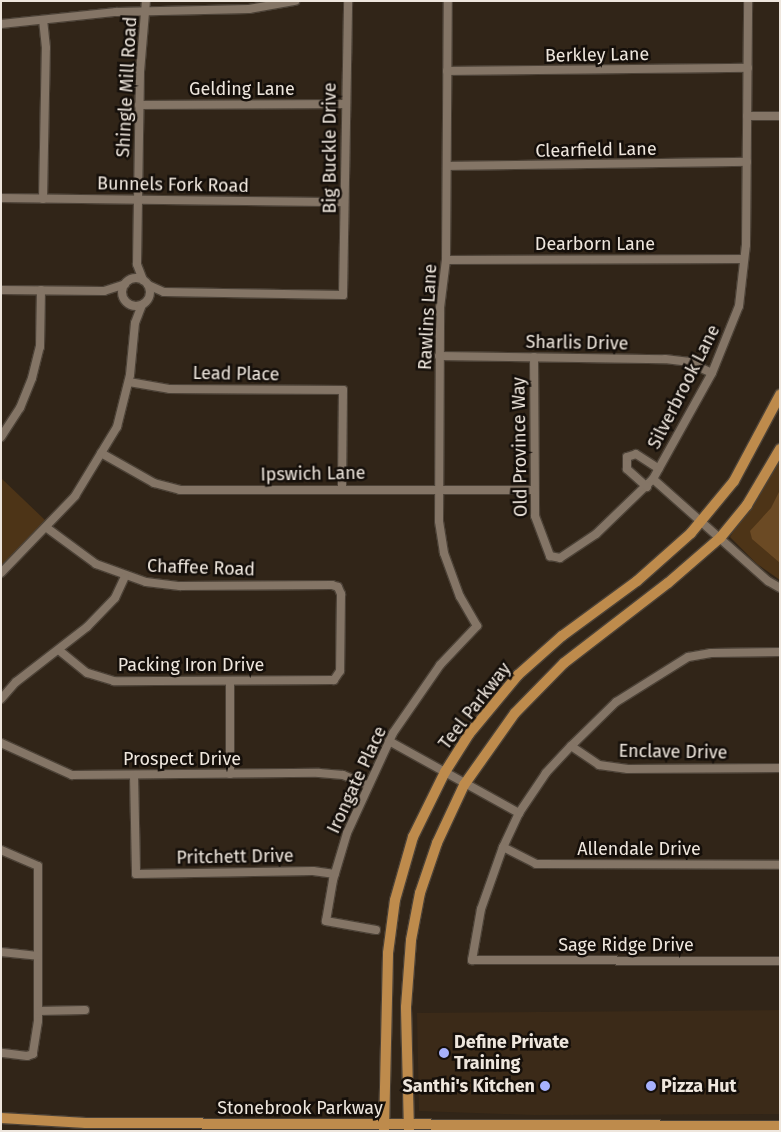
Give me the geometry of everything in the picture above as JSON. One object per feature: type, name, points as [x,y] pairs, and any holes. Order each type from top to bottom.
[{"type":"main road","name":"Teel Parkway","points":[[384,1128],[388,953],[394,907],[413,837],[445,772],[470,734],[518,675],[562,636],[637,581],[702,520],[734,481],[780,395]]},
{"type":"main road","name":"Teel Parkway","points":[[409,1128],[406,1007],[411,940],[420,892],[434,852],[464,785],[515,713],[564,662],[668,584],[720,538],[747,505],[780,450]]},
{"type":"main road","name":"Stonebrook Parkway","points":[[1,1118],[86,1127],[720,1128],[780,1126]]},
{"type":"street","name":"Shingle Mill Road","points":[[145,282],[137,264],[139,105],[146,1]]},
{"type":"street","points":[[1,24],[146,11],[237,9],[295,1]]},
{"type":"street","name":"Big Buckle Drive","points":[[164,292],[344,295],[345,104],[348,1]]},
{"type":"street","name":"Rawlins Lane","points":[[448,1],[446,260],[441,296],[439,356],[439,488],[444,553],[460,597],[478,626]]},
{"type":"street","name":"Silverbrook Lane","points":[[556,559],[596,534],[653,479],[712,372],[739,306],[744,259],[747,162],[748,1]]},
{"type":"street","points":[[43,20],[46,48],[43,199]]},
{"type":"street","name":"Berkley Lane","points":[[447,71],[748,68]]},
{"type":"street","name":"Gelding Lane","points":[[139,105],[345,104]]},
{"type":"street","points":[[747,116],[780,116]]},
{"type":"street","name":"Clearfield Lane","points":[[447,166],[747,162]]},
{"type":"street","name":"Bunnels Fork Road","points":[[1,198],[344,202]]},
{"type":"street","name":"Dearborn Lane","points":[[446,260],[744,259]]},
{"type":"street","name":"Shingle Mill Road","points":[[128,282],[137,264]]},
{"type":"street","points":[[128,282],[122,292],[135,323]]},
{"type":"street","points":[[1,290],[104,291],[128,282],[145,282],[164,292]]},
{"type":"street","points":[[1,573],[47,528],[75,496],[117,428],[129,382],[135,323],[150,294],[145,282]]},
{"type":"street","points":[[1,438],[20,408],[32,378],[40,347],[42,290]]},
{"type":"street","points":[[104,291],[126,302],[144,303],[164,292]]},
{"type":"street","name":"Sharlis Drive","points":[[439,356],[665,359],[688,362],[712,372]]},
{"type":"street","name":"Old Province Way","points":[[534,357],[533,490],[537,526],[550,556],[556,559]]},
{"type":"street","name":"Lead Place","points":[[129,382],[165,388],[343,390],[342,489]]},
{"type":"street","name":"Ipswich Lane","points":[[101,453],[150,482],[172,489],[439,488],[533,490]]},
{"type":"street","points":[[647,486],[627,469],[628,458],[636,454],[659,469]]},
{"type":"street","points":[[653,479],[780,588]]},
{"type":"street","name":"Chaffee Road","points":[[47,528],[85,557],[125,577],[168,585],[332,585],[339,588],[340,671],[338,677],[331,680]]},
{"type":"street","points":[[1,699],[16,682],[60,651],[109,604],[125,577]]},
{"type":"street","name":"Irongate Place","points":[[376,930],[326,921],[334,874],[347,833],[389,741],[440,665],[478,626]]},
{"type":"street","name":"Packing Iron Drive","points":[[60,651],[87,673],[114,681],[331,680]]},
{"type":"street","points":[[503,847],[519,813],[546,773],[616,702],[688,657],[710,653],[780,652]]},
{"type":"street","points":[[230,681],[230,774]]},
{"type":"street","points":[[389,741],[445,772],[464,785],[519,813]]},
{"type":"street","name":"Prospect Drive","points":[[1,744],[72,775],[327,774],[343,775],[368,785]]},
{"type":"street","name":"Enclave Drive","points":[[571,746],[599,765],[628,769],[780,768]]},
{"type":"street","name":"Pritchett Drive","points":[[134,774],[136,874],[312,871],[334,874]]},
{"type":"street","name":"Allendale Drive","points":[[503,847],[536,864],[780,865]]},
{"type":"street","name":"Sage Ridge Drive","points":[[503,847],[481,909],[472,960],[780,961]]},
{"type":"street","points":[[1,850],[38,866],[38,1012],[32,1054],[27,1056],[1,1053]]},
{"type":"street","points":[[1,952],[38,956]]},
{"type":"street","points":[[38,1012],[85,1010]]},
{"type":"shaded area","points":[[780,456],[780,580],[757,564],[730,537]]},
{"type":"shaded area","points":[[1,478],[46,521],[1,568]]},
{"type":"shaded area","points":[[780,490],[780,563],[752,539],[750,531],[771,508]]},
{"type":"shaded area","points":[[780,1010],[780,1114],[534,1115],[419,1111],[417,1013]]},
{"type":"place","name":"Define Private Training","points":[[444,1053]]},
{"type":"place","name":"Santhi's Kitchen","points":[[545,1086]]},
{"type":"place","name":"Pizza Hut","points":[[651,1086]]}]
